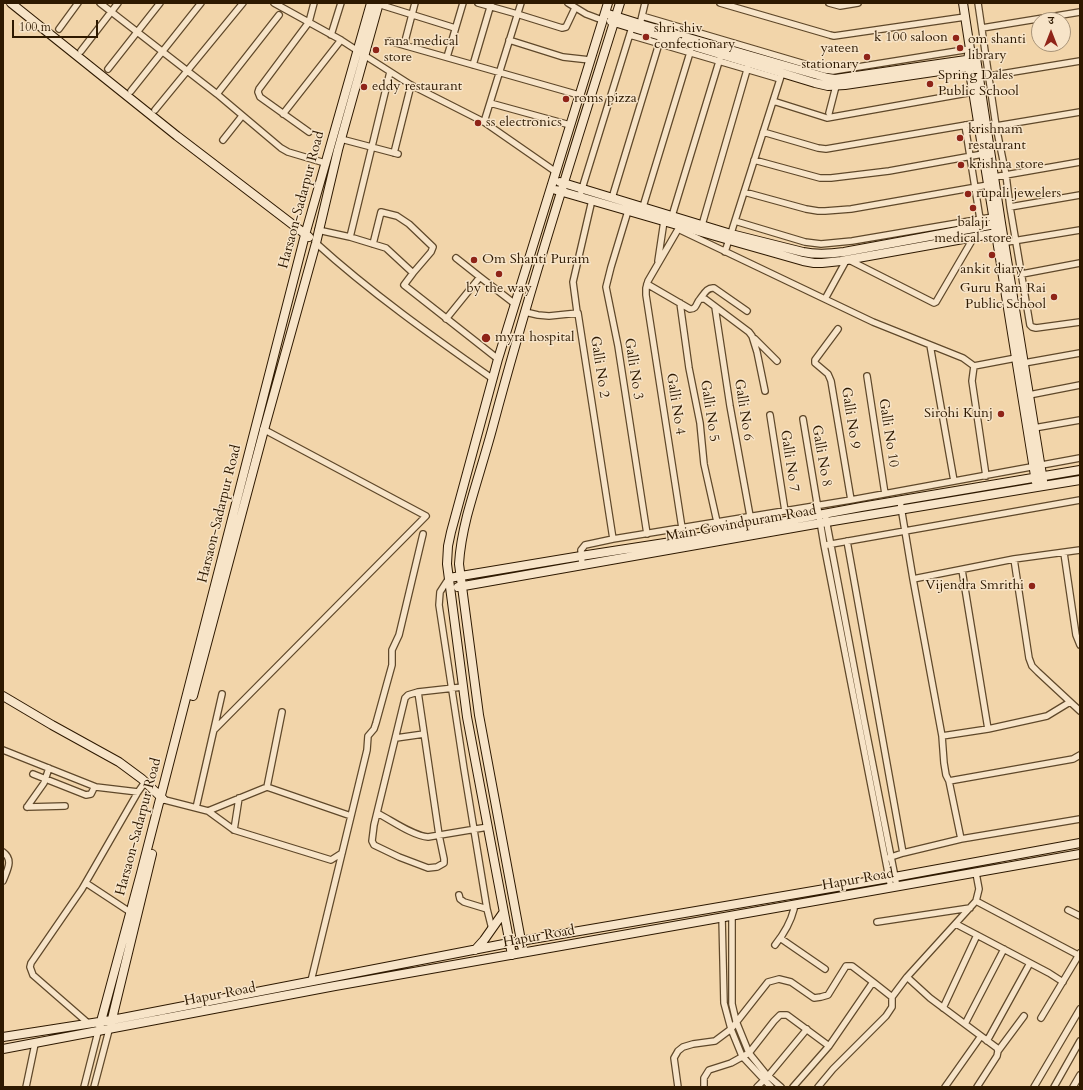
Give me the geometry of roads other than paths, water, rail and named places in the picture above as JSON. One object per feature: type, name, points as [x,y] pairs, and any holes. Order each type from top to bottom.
[{"type":"street","points":[[11,3],[177,136],[316,243],[409,319],[493,379]]},
{"type":"street","points":[[59,29],[78,3]]},
{"type":"street","points":[[100,3],[217,94],[242,116],[288,152],[325,163]]},
{"type":"street","points":[[81,51],[118,3]]},
{"type":"street","points":[[108,69],[160,3]]},
{"type":"street","points":[[131,91],[201,3]]},
{"type":"street","points":[[155,110],[243,3]]},
{"type":"street","points":[[274,3],[285,6],[411,84],[484,122],[556,172]]},
{"type":"street","points":[[310,132],[260,97],[258,92],[310,22],[314,3]]},
{"type":"street","points":[[331,35],[341,3]]},
{"type":"street","points":[[376,3],[455,28]]},
{"type":"street","name":"Harsaon-Sadarpur Road","points":[[109,1030],[163,798],[305,235],[325,163],[376,3]]},
{"type":"street","points":[[404,45],[415,3]]},
{"type":"street","points":[[447,57],[463,3]]},
{"type":"street","points":[[478,3],[491,5],[564,28],[575,8]]},
{"type":"street","points":[[484,122],[521,3]]},
{"type":"street","points":[[568,3],[586,14],[615,19],[828,78],[835,79],[972,62]]},
{"type":"street","points":[[512,955],[467,717],[447,564],[448,546],[498,359],[608,3]]},
{"type":"street","points":[[523,953],[479,715],[459,564],[460,553],[471,501],[491,436],[510,362],[562,187],[620,3]]},
{"type":"street","points":[[581,193],[645,3]]},
{"type":"street","points":[[720,3],[830,36],[842,36],[965,17]]},
{"type":"street","points":[[829,3],[840,6],[858,3]]},
{"type":"street","points":[[962,3],[994,177],[996,221]]},
{"type":"street","points":[[978,3],[996,126],[1006,175],[1010,207],[1032,327],[1036,328],[1080,322]]},
{"type":"street","points":[[473,65],[491,5]]},
{"type":"street","points":[[982,28],[1080,12]]},
{"type":"street","points":[[217,94],[279,14]]},
{"type":"street","points":[[636,26],[660,40],[781,76],[828,86],[836,86],[972,62]]},
{"type":"street","points":[[636,26],[832,71],[970,49]]},
{"type":"street","points":[[283,114],[340,40]]},
{"type":"street","points":[[509,40],[563,56],[590,60]]},
{"type":"street","points":[[612,198],[660,40]]},
{"type":"street","points":[[389,41],[579,95]]},
{"type":"street","points":[[642,211],[691,49]]},
{"type":"street","name":"Harsaon-Sadarpur Road","points":[[98,1032],[316,243],[361,53]]},
{"type":"street","points":[[672,216],[720,58]]},
{"type":"street","points":[[989,76],[1080,61]]},
{"type":"street","points":[[972,62],[973,92],[988,185],[999,233],[1024,363],[1034,428],[1037,465]]},
{"type":"street","points":[[702,225],[748,66]]},
{"type":"street","points":[[350,236],[390,72]]},
{"type":"street","points":[[726,252],[781,76]]},
{"type":"street","points":[[341,139],[396,154],[411,84]]},
{"type":"street","points":[[829,113],[836,86]]},
{"type":"street","points":[[773,101],[827,118],[973,92]]},
{"type":"street","points":[[490,103],[570,125]]},
{"type":"street","points":[[996,126],[1080,112]]},
{"type":"street","points":[[223,140],[242,116]]},
{"type":"street","points":[[763,132],[826,149],[978,122]]},
{"type":"street","points":[[964,125],[980,219]]},
{"type":"street","points":[[754,160],[820,178],[831,178],[889,171],[983,154]]},
{"type":"street","points":[[994,177],[1080,162]]},
{"type":"street","points":[[552,184],[581,193],[612,198],[664,221],[730,237],[814,254],[844,252],[996,221]]},
{"type":"street","points":[[744,192],[806,209],[825,211],[988,185]]},
{"type":"street","points":[[581,193],[592,200],[628,211],[642,211],[672,216],[680,225],[726,252],[873,322],[963,358],[974,366],[1016,358]]},
{"type":"street","points":[[1010,207],[1080,195]]},
{"type":"street","name":"Galli No 2","points":[[592,200],[573,282],[613,539]]},
{"type":"street","name":"Galli No 3","points":[[628,211],[610,267],[606,287],[618,346],[647,534]]},
{"type":"street","points":[[373,244],[381,212],[398,216],[409,224],[433,247],[431,252],[404,285],[498,359]]},
{"type":"street","points":[[735,221],[805,242],[821,244],[852,241],[980,219],[996,221]]},
{"type":"street","points":[[657,265],[664,221]]},
{"type":"street","points":[[680,225],[702,225],[730,237],[809,262],[822,263],[847,260],[999,233]]},
{"type":"street","points":[[680,225],[647,284],[688,308],[693,309],[698,300],[711,287],[747,311]]},
{"type":"street","points":[[318,230],[350,236],[386,248],[413,273]]},
{"type":"street","points":[[1001,243],[1080,230]]},
{"type":"street","points":[[847,260],[934,303],[974,237]]},
{"type":"street","points":[[1001,243],[1016,358],[1040,486]]},
{"type":"street","points":[[456,258],[515,304]]},
{"type":"street","points":[[825,299],[847,260]]},
{"type":"street","points":[[1022,274],[1080,264]]},
{"type":"street","points":[[446,319],[480,277]]},
{"type":"street","name":"Galli No 4","points":[[647,284],[646,295],[682,528]]},
{"type":"street","points":[[700,299],[705,299],[749,332],[777,361]]},
{"type":"street","name":"Galli No 5","points":[[680,302],[700,423],[704,464],[717,522]]},
{"type":"street","name":"Galli No 6","points":[[715,307],[730,406],[750,516]]},
{"type":"street","points":[[525,312],[549,316],[578,313]]},
{"type":"street","name":"Galli No 9","points":[[838,329],[815,362],[816,365],[828,374],[831,381],[851,500]]},
{"type":"street","points":[[752,336],[758,352],[764,391]]},
{"type":"street","points":[[930,345],[954,482]]},
{"type":"street","points":[[1024,363],[1080,353]]},
{"type":"street","points":[[974,366],[972,381],[986,476]]},
{"type":"street","name":"Galli No 10","points":[[867,376],[885,494]]},
{"type":"street","points":[[1029,394],[1080,386]]},
{"type":"street","name":"Galli No 7","points":[[770,414],[785,511]]},
{"type":"street","name":"Galli No 8","points":[[803,419],[817,506],[823,519],[827,545]]},
{"type":"street","points":[[1034,428],[1080,420]]},
{"type":"street","points":[[214,730],[426,516],[256,425]]},
{"type":"street","points":[[582,565],[581,550],[585,545],[613,539],[954,482],[1080,458]]},
{"type":"street","name":"Main Govindpuram Road","points":[[451,588],[582,565],[823,519],[900,500],[1080,470]]},
{"type":"street","name":"Main Govindpuram Road","points":[[449,578],[713,535],[823,519],[901,510],[1080,480]]},
{"type":"street","points":[[900,500],[942,736],[946,775],[949,781],[961,839]]},
{"type":"street","points":[[827,545],[1080,500]]},
{"type":"street","points":[[311,981],[367,750],[368,736],[374,729],[392,665],[392,650],[399,635],[423,534]]},
{"type":"street","points":[[846,541],[903,853]]},
{"type":"street","points":[[827,545],[891,857],[894,887]]},
{"type":"street","points":[[827,545],[885,859],[892,877]]},
{"type":"street","points":[[913,579],[1014,559],[1080,550]]},
{"type":"street","points":[[1064,553],[1076,635],[1080,645]]},
{"type":"street","points":[[1014,559],[1029,658],[1032,666],[1080,711]]},
{"type":"street","points":[[962,570],[988,729]]},
{"type":"street","points":[[449,578],[440,592],[439,601],[464,769],[487,909],[492,929]]},
{"type":"street","points":[[418,692],[439,835],[444,859],[444,863],[437,867],[428,868],[399,857],[374,845],[372,841],[377,813],[408,695],[418,692],[463,687]]},
{"type":"street","points":[[196,808],[222,694]]},
{"type":"street","points":[[3,696],[119,762],[163,798],[208,811],[234,830],[331,860],[342,853]]},
{"type":"street","points":[[942,736],[988,729],[1046,716],[1070,702]]},
{"type":"street","points":[[267,787],[282,712]]},
{"type":"street","points":[[396,738],[424,734]]},
{"type":"street","points":[[3,750],[96,787],[138,792]]},
{"type":"street","points":[[949,781],[1073,759],[1080,755]]},
{"type":"street","points":[[49,768],[44,783],[27,807],[65,806]]},
{"type":"street","points":[[33,774],[86,795],[91,794],[96,787]]},
{"type":"street","points":[[88,1024],[33,975],[30,967],[31,963],[86,883],[145,782]]},
{"type":"street","points":[[208,811],[267,787],[351,816]]},
{"type":"street","points":[[234,830],[239,798]]},
{"type":"street","points":[[377,813],[416,834],[428,837],[488,827]]},
{"type":"street","points":[[885,859],[903,853],[961,839],[1080,819]]},
{"type":"street","name":"Hapur Road","points":[[3,1037],[112,1020],[509,943],[1080,843]]},
{"type":"street","points":[[3,852],[8,856],[9,861],[9,866],[3,881]]},
{"type":"street","name":"Hapur Road","points":[[3,1049],[335,986],[1080,854]]},
{"type":"street","points":[[818,1087],[833,1069],[886,1016],[892,1006],[892,997],[907,977],[976,901],[979,889],[976,872]]},
{"type":"street","points":[[86,883],[130,912]]},
{"type":"street","points":[[459,896],[464,902],[487,909]]},
{"type":"street","points":[[976,901],[1079,954],[1041,1018]]},
{"type":"street","points":[[775,945],[793,913],[794,909],[792,905]]},
{"type":"street","points":[[877,922],[970,908]]},
{"type":"street","points":[[1068,910],[1080,916]]},
{"type":"street","points":[[475,950],[503,913]]},
{"type":"street","points":[[732,916],[732,1004],[736,1021],[749,1053],[771,1087]]},
{"type":"street","points":[[722,917],[724,1003],[731,1029],[742,1056],[766,1078],[781,1087]]},
{"type":"street","points":[[956,924],[1049,973],[1063,982]]},
{"type":"street","points":[[943,1008],[977,935]]},
{"type":"street","points":[[780,938],[825,969]]},
{"type":"street","points":[[965,1024],[1004,949]]},
{"type":"street","points":[[723,959],[732,959]]},
{"type":"street","points":[[987,1041],[1030,963]]},
{"type":"street","points":[[678,1087],[674,1058],[678,1051],[683,1047],[693,1044],[714,1041],[731,1029],[768,982],[779,979],[791,982],[814,998],[821,997],[828,995],[846,966],[852,966],[892,997]]},
{"type":"street","points":[[907,977],[930,998],[997,1048],[998,1051]]},
{"type":"street","points":[[793,1087],[829,1046],[873,982]]},
{"type":"street","points":[[1034,1087],[1080,1009]]},
{"type":"street","points":[[704,1087],[704,1078],[709,1070],[732,1063],[749,1053],[780,1015],[787,1015],[829,1046]]},
{"type":"street","points":[[977,1087],[997,1056],[998,1051],[1024,1016]]},
{"type":"street","points":[[757,1087],[807,1029]]},
{"type":"street","points":[[94,1087],[109,1030]]},
{"type":"street","points":[[84,1087],[98,1032]]},
{"type":"street","points":[[945,1087],[981,1036]]},
{"type":"street","points":[[1054,1087],[1080,1041]]},
{"type":"street","points":[[26,1087],[35,1044]]},
{"type":"street","points":[[1073,1087],[1080,1075]]},
{"type":"place","name":"shri shiv confectionary","points":[[646,37]]},
{"type":"place","name":"k 100 saloon","points":[[956,38]]},
{"type":"place","name":"om shanti library","points":[[960,48]]},
{"type":"place","name":"rana medical store","points":[[376,50]]},
{"type":"place","name":"yateen stationary","points":[[867,57]]},
{"type":"place","name":"Spring Dales Public School","points":[[930,84]]},
{"type":"place","name":"eddy restaurant","points":[[364,87]]},
{"type":"place","name":"roms pizza","points":[[566,99]]},
{"type":"place","name":"ss electronics","points":[[478,123]]},
{"type":"place","name":"krishnam restaurant","points":[[960,138]]},
{"type":"place","name":"krishna store","points":[[961,165]]},
{"type":"place","name":"rupali jewelers","points":[[968,194]]},
{"type":"place","name":"balaji medical store","points":[[973,208]]},
{"type":"place","name":"ankit diary","points":[[992,255]]},
{"type":"place","name":"Om Shanti Puram","points":[[474,260]]},
{"type":"place","name":"by the way","points":[[499,274]]},
{"type":"place","name":"Guru Ram Rai Public School","points":[[1054,297]]},
{"type":"place","name":"myra hospital","points":[[486,338]]},
{"type":"place","name":"Sirohi Kunj","points":[[1001,414]]},
{"type":"place","name":"Vijendra Smrithi","points":[[1032,586]]}]
